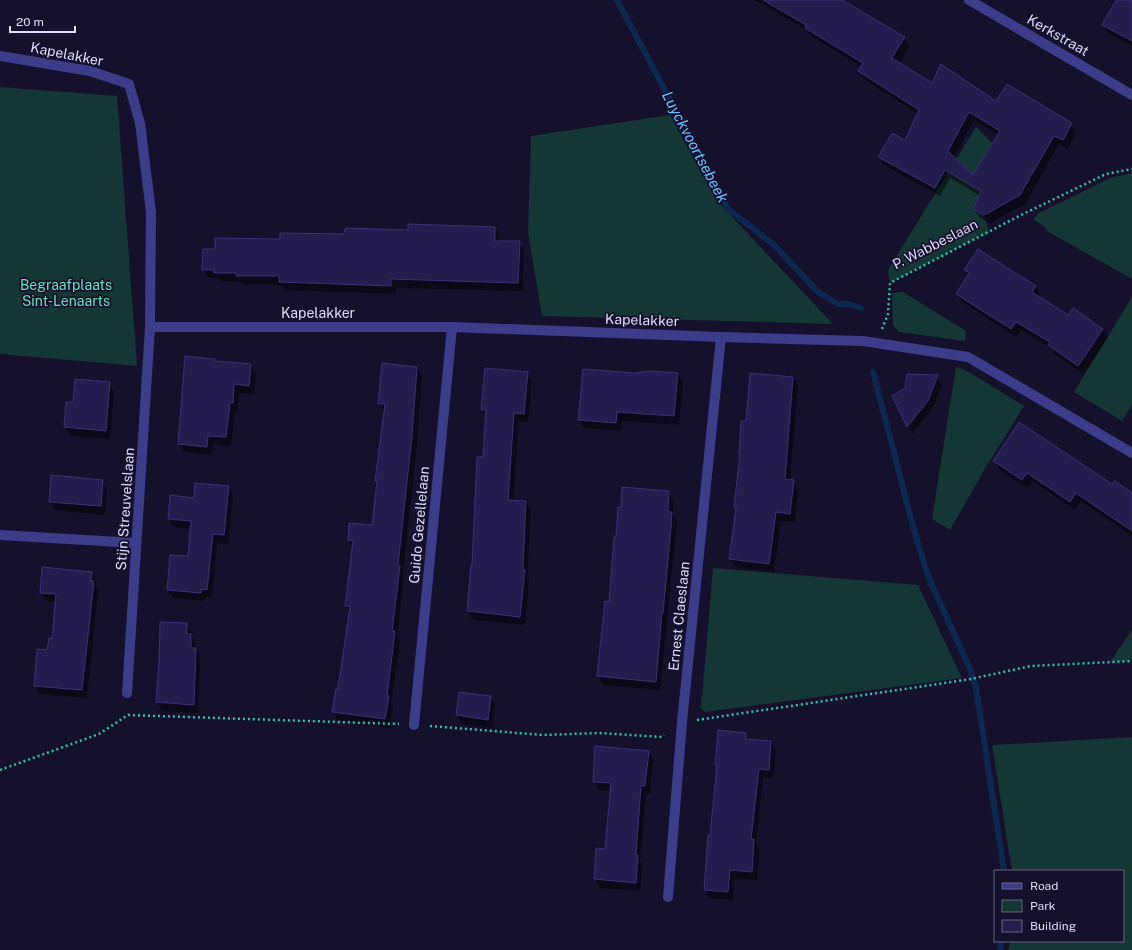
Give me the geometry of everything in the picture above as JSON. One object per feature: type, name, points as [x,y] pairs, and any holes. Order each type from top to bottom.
[{"type":"street","name":"Kerkstraat","points":[[969,0],[1132,95]]},
{"type":"street","name":"Kapelakker","points":[[0,56],[90,71],[129,84],[140,123],[151,212],[150,327],[452,327],[863,341]]},
{"type":"street","name":"Stijn Streuvelslaan","points":[[127,692],[150,327]]},
{"type":"street","name":"Guido Gezellelaan","points":[[414,725],[452,327]]},
{"type":"street","name":"Ernest Claeslaan","points":[[668,897],[682,722],[721,337]]},
{"type":"street","points":[[863,341],[968,357],[1132,453]]},
{"type":"street","points":[[0,535],[136,543]]},
{"type":"path","name":"P. Wabbeslaan","points":[[863,341],[880,333],[888,314],[890,283],[1021,215],[1106,174],[1132,169]]},
{"type":"path","points":[[682,722],[971,679],[1031,666],[1132,661]]},
{"type":"path","points":[[0,770],[99,734],[128,715]]},
{"type":"green space","name":"Begraafplaats Sint-Lenaarts","points":[[0,87],[117,96],[137,366],[0,354]]},
{"type":"green space","points":[[670,115],[717,201],[833,324],[542,316],[528,233],[531,136]]},
{"type":"green space","points":[[976,127],[992,143],[968,183],[981,191],[973,209],[984,215],[989,232],[890,283],[888,270]]},
{"type":"green space","points":[[1132,173],[1132,279],[1047,231],[1046,228],[1033,219],[1039,213],[1110,178]]},
{"type":"green space","points":[[903,292],[966,331],[965,341],[899,332],[893,325],[892,293]]},
{"type":"green space","points":[[1132,297],[1132,405],[1122,421],[1074,392]]},
{"type":"green space","points":[[956,367],[969,372],[1024,406],[986,467],[950,530],[932,519]]},
{"type":"green space","points":[[713,568],[918,585],[962,678],[705,712],[701,707]]},
{"type":"green space","points":[[1132,630],[1132,661],[1110,662]]},
{"type":"green space","points":[[1132,737],[1132,950],[1008,950],[1010,942],[1124,942],[1124,870],[1012,870],[992,745]]},
{"type":"building","points":[[763,0],[842,0],[905,37],[892,58],[932,83],[941,64],[996,101],[1007,84],[1072,123],[1063,140],[1054,136],[1020,195],[984,215],[973,209],[981,191],[945,170],[935,188],[878,157],[892,133],[905,140],[919,110],[858,71],[863,63],[805,28],[806,25]],"holes":[[[969,112],[1000,131],[973,175],[948,151]]]},
{"type":"building","points":[[1116,0],[1132,0],[1132,41],[1102,25]]},
{"type":"building","points":[[408,224],[495,227],[495,241],[520,241],[518,283],[391,279],[391,286],[279,282],[279,276],[236,276],[236,273],[214,273],[214,270],[202,270],[203,249],[215,249],[215,238],[280,239],[280,233],[344,234],[345,228],[408,230]]},
{"type":"building","points":[[978,249],[1036,286],[1032,292],[1068,315],[1073,308],[1103,329],[1078,366],[1048,345],[1050,342],[1016,322],[1011,329],[956,294],[969,273],[964,270]]},
{"type":"building","points":[[185,356],[215,359],[215,361],[251,364],[249,386],[234,384],[233,403],[230,403],[226,437],[208,436],[207,447],[178,444]]},
{"type":"building","points":[[382,363],[417,367],[412,436],[398,565],[400,566],[392,631],[395,631],[387,696],[389,696],[385,719],[332,712],[336,689],[338,689],[350,606],[345,606],[353,541],[348,540],[349,523],[372,525],[377,481],[375,481],[385,404],[378,404]]},
{"type":"building","points":[[485,368],[528,372],[524,414],[514,413],[508,500],[526,501],[523,570],[525,570],[520,617],[467,611],[472,565],[477,457],[483,457],[486,410],[481,410]]},
{"type":"building","points":[[583,369],[635,373],[649,371],[678,373],[674,416],[617,412],[616,423],[578,420]]},
{"type":"building","points":[[750,373],[793,377],[785,479],[794,480],[790,514],[776,512],[769,564],[729,559],[736,508],[734,507],[740,453],[741,421],[746,421]]},
{"type":"building","points":[[907,374],[938,375],[928,401],[907,427],[892,396],[905,388]]},
{"type":"building","points":[[75,379],[110,382],[106,431],[64,427],[66,402],[73,402]]},
{"type":"building","points":[[1019,422],[1112,484],[1115,481],[1132,493],[1132,531],[1076,493],[1070,502],[1027,473],[1022,480],[993,461]]},
{"type":"building","points":[[51,475],[103,480],[101,506],[49,502]]},
{"type":"building","points":[[195,483],[229,486],[224,535],[213,534],[207,590],[201,589],[201,593],[167,590],[170,555],[188,556],[191,521],[168,519],[170,495],[194,498]]},
{"type":"building","points":[[622,487],[669,491],[668,512],[672,512],[671,528],[656,682],[597,676],[605,601],[609,602],[614,537],[616,537],[618,507],[621,507]]},
{"type":"building","points":[[42,567],[92,572],[91,581],[94,581],[82,690],[34,686],[37,649],[47,650],[49,638],[52,639],[56,594],[40,593]]},
{"type":"building","points":[[160,622],[187,623],[187,634],[191,634],[191,648],[196,648],[194,705],[156,702]]},
{"type":"building","points":[[459,692],[491,696],[488,720],[456,715]]},
{"type":"building","points":[[718,730],[746,733],[746,739],[771,741],[769,770],[759,769],[751,839],[754,839],[752,872],[730,870],[728,892],[704,890],[708,835],[710,836],[717,765],[715,765]]},
{"type":"building","points":[[595,746],[649,751],[645,786],[641,786],[636,855],[638,855],[636,883],[594,879],[596,848],[605,849],[611,783],[593,782]]},
{"type":"waterway","name":"Luyckvoortsebeek","points":[[617,0],[728,209],[774,245],[818,292],[838,304],[848,304],[861,308]]},
{"type":"waterway","points":[[873,372],[914,530],[928,576],[970,669],[976,688],[1004,870]]},
{"type":"waterway","points":[[1000,950],[1002,942]]}]
